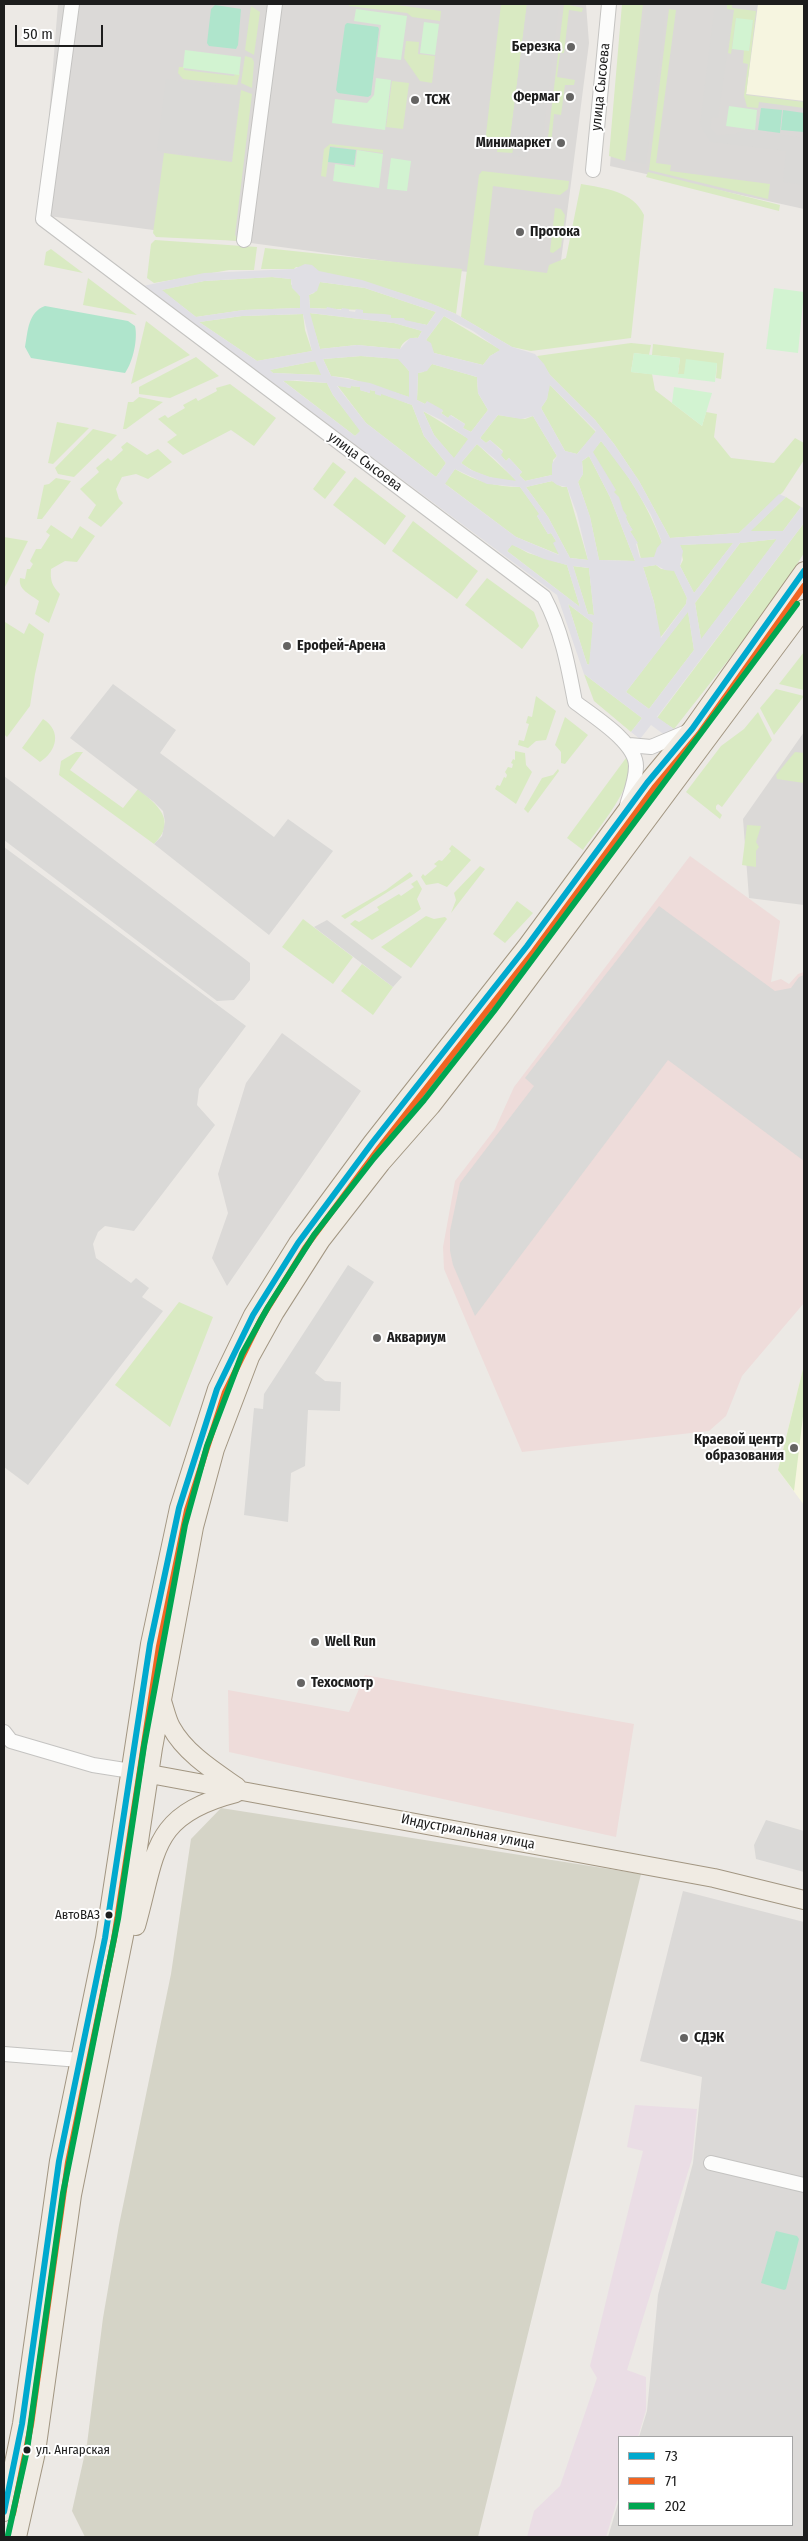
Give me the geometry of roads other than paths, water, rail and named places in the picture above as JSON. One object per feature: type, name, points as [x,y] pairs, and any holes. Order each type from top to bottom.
[{"type":"main road","points":[[4,2512],[22,2424],[59,2161],[105,1938],[150,1644],[179,1508],[200,1436],[234,1352],[258,1307],[298,1243],[377,1136],[527,946],[647,783],[692,729],[804,572]]},
{"type":"main road","points":[[17,2537],[36,2452],[72,2196],[116,1982],[157,1726],[194,1526],[215,1449],[250,1357],[275,1312],[321,1240],[381,1163],[431,1106],[501,1016],[804,609]]},
{"type":"main road","points":[[170,1656],[162,1701],[171,1727],[201,1761],[244,1791]]},
{"type":"main road","name":"Индустриальная улица","points":[[131,1771],[714,1878],[804,1900]]},
{"type":"main road","points":[[116,1982],[132,1941],[155,1850],[165,1832],[176,1819],[192,1808],[211,1799],[244,1791]]},
{"type":"street","name":"улица Сысоева","points":[[72,4],[43,219],[544,597],[554,615],[568,660],[575,702],[629,745]]},
{"type":"street","points":[[244,240],[275,4]]},
{"type":"street","name":"улица Сысоева","points":[[593,170],[609,4]]},
{"type":"street","points":[[622,818],[634,784],[636,764],[629,745],[651,747],[692,729]]},
{"type":"street","points":[[4,1732],[11,1741],[94,1765],[131,1771]]},
{"type":"street","points":[[4,2054],[80,2060]]},
{"type":"street","points":[[711,2163],[804,2185]]},
{"type":"place","name":"Березка","points":[[571,47]]},
{"type":"place","name":"Фермаг","points":[[570,97]]},
{"type":"place","name":"ТСЖ","points":[[415,100]]},
{"type":"place","name":"Минимаркет","points":[[561,143]]},
{"type":"place","name":"Протока","points":[[520,232]]},
{"type":"place","name":"Ерофей-Арена","points":[[287,646]]},
{"type":"place","name":"Аквариум","points":[[377,1338]]},
{"type":"place","name":"Краевой центр образования","points":[[794,1448]]},
{"type":"place","name":"Well Run","points":[[315,1642]]},
{"type":"place","name":"Техосмотр","points":[[301,1683]]},
{"type":"place","name":"АвтоВАЗ","points":[[109,1915]]},
{"type":"place","name":"СДЭК","points":[[684,2038]]},
{"type":"place","name":"ул. Ангарская","points":[[27,2450]]}]
